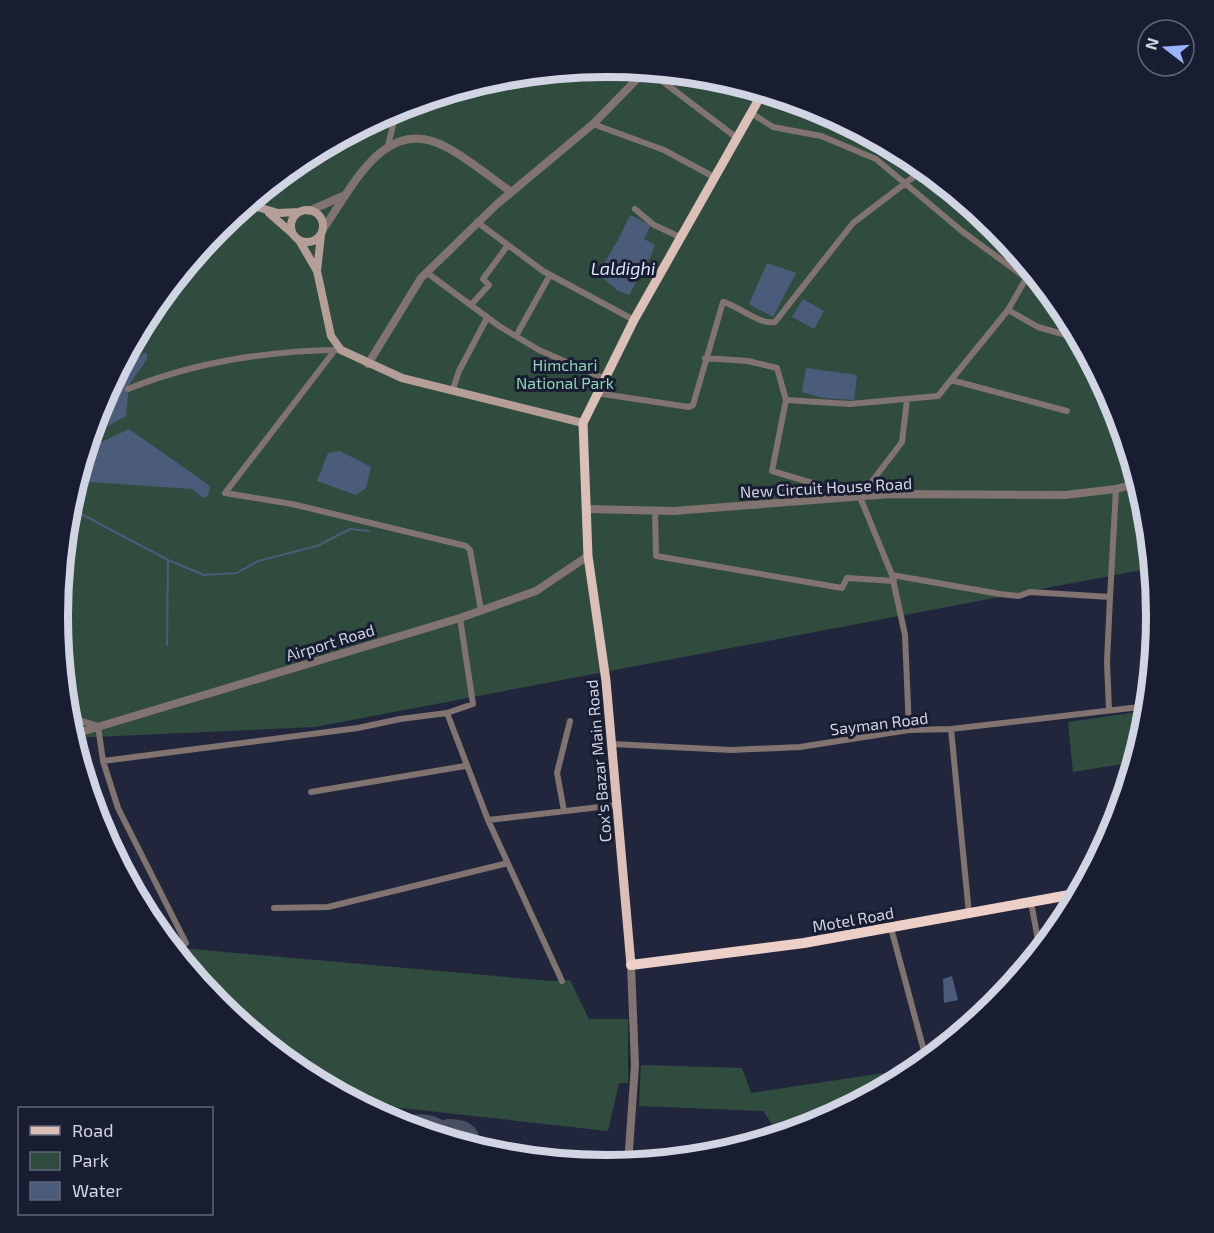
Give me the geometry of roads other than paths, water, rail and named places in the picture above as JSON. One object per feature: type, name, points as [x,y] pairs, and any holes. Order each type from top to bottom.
[{"type":"highway","name":"Motel Road","points":[[631,964],[804,943],[1069,895]]},
{"type":"main road","points":[[306,211],[292,222],[297,238],[317,271],[331,336],[338,350],[402,378],[583,423],[603,378],[634,320],[758,99]]},
{"type":"main road","points":[[256,207],[266,211],[289,213],[306,211],[321,219],[322,232],[317,271]]},
{"type":"main road","points":[[266,211],[297,238],[308,242],[322,232]]},
{"type":"main road","name":"Cox's Bazar Main Road","points":[[583,423],[588,556],[612,744],[631,964]]},
{"type":"street","points":[[368,364],[426,272],[477,222],[593,124],[639,78]]},
{"type":"street","points":[[660,80],[737,138]]},
{"type":"street","points":[[751,113],[773,127],[821,136],[876,159],[963,231],[1026,278],[1008,310],[951,381],[934,398],[850,404],[786,400]]},
{"type":"street","points":[[388,146],[394,121]]},
{"type":"street","points":[[593,124],[664,150],[714,177]]},
{"type":"street","points":[[322,232],[346,193],[374,159],[388,146],[414,139],[440,144],[511,192]]},
{"type":"street","points":[[596,393],[689,406],[695,400],[705,358],[723,302],[734,305],[768,323],[775,322],[853,223],[916,174]]},
{"type":"street","points":[[306,211],[331,203],[346,193]]},
{"type":"street","points":[[634,209],[654,225],[680,237]]},
{"type":"street","points":[[477,222],[550,275],[634,320]]},
{"type":"street","points":[[471,305],[489,285],[483,279],[508,245]]},
{"type":"street","points":[[426,272],[487,318],[539,350],[603,378]]},
{"type":"street","points":[[516,336],[550,275]]},
{"type":"street","points":[[1008,310],[1038,327],[1067,335]]},
{"type":"street","points":[[453,389],[462,363],[487,318]]},
{"type":"street","points":[[128,389],[195,367],[260,354],[338,350]]},
{"type":"street","points":[[338,350],[225,493],[292,504],[466,546],[470,550],[481,610]]},
{"type":"street","points":[[705,358],[748,361],[777,368],[786,400],[772,471],[819,485],[819,498]]},
{"type":"street","points":[[951,381],[1067,411]]},
{"type":"street","points":[[907,400],[902,442],[860,497],[893,578],[905,635],[909,730]]},
{"type":"street","name":"New Circuit House Road","points":[[586,509],[655,510],[891,494],[1030,496],[1116,489],[1130,485]]},
{"type":"street","points":[[1109,710],[1107,662],[1116,489]]},
{"type":"street","points":[[655,510],[656,556],[842,588],[847,578],[893,578],[1019,596],[1030,592],[1110,597]]},
{"type":"street","name":"Airport Road","points":[[80,732],[460,618],[536,591],[588,556]]},
{"type":"street","points":[[103,761],[358,728],[400,719],[447,713],[473,704],[460,618]]},
{"type":"street","name":"Sayman Road","points":[[612,744],[754,749],[800,747],[909,730],[951,729],[1139,707]]},
{"type":"street","points":[[447,713],[465,766],[488,820],[562,981]]},
{"type":"street","points":[[78,720],[98,726],[103,761],[118,808],[186,943]]},
{"type":"street","points":[[564,811],[557,773],[570,721]]},
{"type":"street","points":[[951,729],[969,914]]},
{"type":"street","points":[[311,792],[465,766]]},
{"type":"street","points":[[488,820],[617,805]]},
{"type":"street","points":[[274,908],[328,907],[508,863]]},
{"type":"street","points":[[1031,902],[1038,941]]},
{"type":"street","points":[[891,928],[924,1053]]},
{"type":"street","points":[[629,1155],[636,1065],[631,964]]},
{"type":"water","name":"Laldighi","points":[[630,215],[651,225],[644,239],[655,245],[629,295],[618,291],[598,274]]},
{"type":"water","points":[[767,263],[796,273],[773,317],[749,304]]},
{"type":"water","points":[[803,299],[824,311],[814,329],[792,317]]},
{"type":"water","points":[[144,353],[147,354],[147,359],[129,385],[126,416],[101,430],[123,378],[136,359]]},
{"type":"water","points":[[806,368],[857,375],[854,400],[823,398],[802,392]]},
{"type":"water","points":[[129,429],[210,486],[208,496],[203,498],[192,489],[85,482],[96,445]]},
{"type":"water","points":[[340,451],[371,467],[366,488],[356,495],[317,481],[328,453]]},
{"type":"water","points":[[952,976],[958,1000],[944,1003],[943,979]]},
{"type":"waterway","points":[[78,512],[168,560],[204,575],[237,573],[258,561],[317,546],[350,529],[369,531]]},
{"type":"waterway","points":[[167,645],[168,560]]},
{"type":"park label","name":"Himchari National Park","points":[[565,373]]}]
